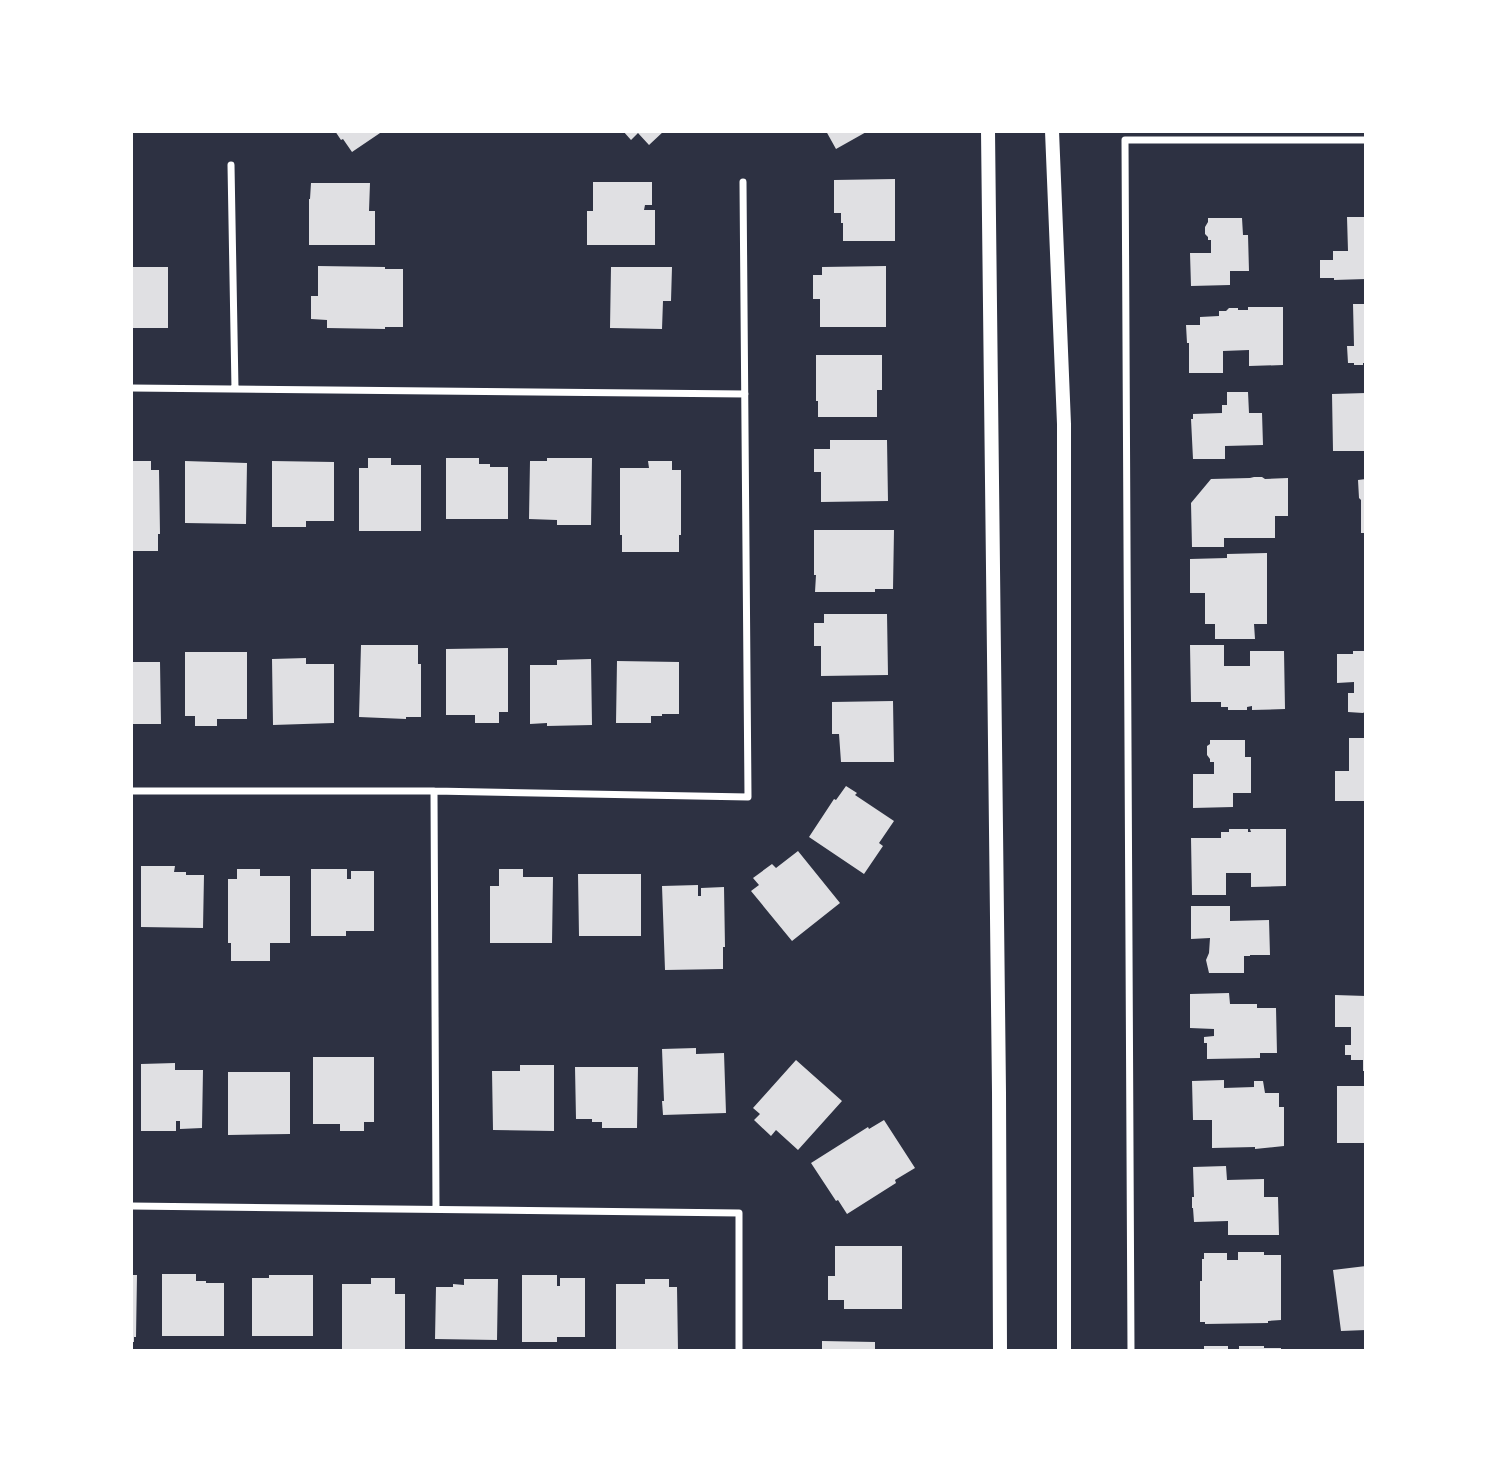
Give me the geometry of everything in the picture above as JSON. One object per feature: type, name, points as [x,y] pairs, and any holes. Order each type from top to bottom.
[{"type":"main road","points":[[988,131],[1000,1351]]},
{"type":"main road","points":[[1052,131],[1064,424],[1064,1351]]},
{"type":"street","points":[[1131,1351],[1125,140],[1366,140]]},
{"type":"street","points":[[231,165],[235,389]]},
{"type":"street","points":[[131,791],[434,791],[748,797],[743,182]]},
{"type":"street","points":[[131,388],[745,394]]},
{"type":"street","points":[[434,791],[436,1208]]},
{"type":"street","points":[[131,1206],[739,1213],[739,1351]]},
{"type":"building","points":[[335,131],[383,131],[352,152]]},
{"type":"building","points":[[623,131],[664,131],[649,145],[638,133],[631,140]]},
{"type":"building","points":[[826,131],[868,131],[836,149]]},
{"type":"building","points":[[895,179],[895,241],[843,241],[841,213],[834,213],[834,180]]},
{"type":"building","points":[[593,182],[652,182],[652,205],[645,205],[644,210],[655,210],[655,245],[587,245],[587,211],[593,211]]},
{"type":"building","points":[[311,183],[370,183],[369,211],[375,211],[375,245],[309,245]]},
{"type":"building","points":[[1347,217],[1366,217],[1366,279],[1320,278],[1320,260],[1333,260],[1333,251],[1348,251]]},
{"type":"building","points":[[1208,218],[1242,218],[1243,235],[1248,235],[1249,271],[1230,271],[1230,285],[1191,286],[1190,253],[1211,253],[1211,240],[1208,240],[1205,234]]},
{"type":"building","points":[[318,266],[403,269],[403,327],[327,328],[327,320],[311,319],[311,296],[318,296]]},
{"type":"building","points":[[886,266],[886,327],[820,327],[820,299],[813,299],[813,275],[822,275],[822,267]]},
{"type":"building","points":[[131,267],[168,267],[168,328],[131,328]]},
{"type":"building","points":[[611,267],[672,267],[671,301],[663,301],[662,329],[610,328]]},
{"type":"building","points":[[1353,304],[1366,304],[1366,363],[1363,365],[1348,363],[1347,346],[1354,346]]},
{"type":"building","points":[[1248,307],[1283,307],[1283,365],[1249,366],[1249,350],[1223,351],[1223,373],[1189,373],[1186,325],[1200,325],[1200,317],[1219,316],[1219,311],[1229,308],[1248,310]]},
{"type":"building","points":[[816,355],[882,355],[882,390],[877,390],[877,417],[818,417]]},
{"type":"building","points":[[1227,392],[1248,392],[1249,413],[1262,413],[1263,445],[1225,446],[1225,459],[1193,459],[1193,414],[1222,413],[1222,405],[1227,405]]},
{"type":"building","points":[[1366,393],[1366,451],[1333,451],[1332,394]]},
{"type":"building","points":[[830,440],[887,440],[888,501],[821,502],[821,472],[814,472],[814,449],[830,449]]},
{"type":"building","points":[[368,458],[391,458],[391,465],[421,465],[421,531],[359,531],[359,468],[368,468]]},
{"type":"building","points":[[446,458],[479,458],[479,464],[508,467],[508,519],[446,519]]},
{"type":"building","points":[[547,458],[592,458],[591,525],[557,525],[557,520],[529,519],[530,461],[547,461]]},
{"type":"building","points":[[131,461],[151,461],[151,470],[159,470],[158,551],[131,551]]},
{"type":"building","points":[[185,461],[247,463],[246,524],[185,523]]},
{"type":"building","points":[[272,461],[334,462],[334,521],[306,521],[306,527],[272,527]]},
{"type":"building","points":[[648,461],[672,461],[672,470],[681,470],[679,552],[622,552],[620,468],[649,468]]},
{"type":"building","points":[[1288,478],[1288,516],[1275,516],[1275,538],[1224,538],[1224,547],[1192,547],[1191,503],[1211,479]]},
{"type":"building","points":[[1366,479],[1366,533],[1361,533],[1358,480]]},
{"type":"building","points":[[814,530],[894,530],[893,589],[875,589],[875,592],[815,592]]},
{"type":"building","points":[[1267,553],[1267,624],[1254,624],[1255,639],[1215,639],[1215,624],[1205,624],[1205,593],[1190,593],[1190,559],[1227,558],[1227,554]]},
{"type":"building","points":[[824,614],[887,614],[888,675],[821,676],[821,646],[814,646],[814,623],[824,623]]},
{"type":"building","points":[[361,645],[418,645],[418,664],[421,664],[421,717],[359,717]]},
{"type":"building","points":[[1190,645],[1224,645],[1224,666],[1250,666],[1250,651],[1284,651],[1285,709],[1252,710],[1252,706],[1247,707],[1247,710],[1228,710],[1228,707],[1221,707],[1221,702],[1191,702]]},
{"type":"building","points":[[508,648],[508,712],[499,712],[499,723],[475,723],[475,715],[446,715],[446,649]]},
{"type":"building","points":[[1353,651],[1366,651],[1366,711],[1363,713],[1348,712],[1348,693],[1354,693],[1354,682],[1337,683],[1337,654],[1353,654]]},
{"type":"building","points":[[185,652],[247,652],[247,719],[217,719],[217,726],[195,726],[195,716],[185,716]]},
{"type":"building","points":[[306,658],[306,664],[334,664],[334,723],[273,725],[272,659]]},
{"type":"building","points":[[591,659],[592,725],[530,724],[530,665],[557,665],[557,660]]},
{"type":"building","points":[[617,661],[679,662],[679,714],[651,716],[651,723],[616,723]]},
{"type":"building","points":[[131,662],[160,662],[161,724],[131,724]]},
{"type":"building","points":[[893,701],[894,762],[841,762],[839,734],[832,734],[832,702]]},
{"type":"building","points":[[1349,738],[1366,738],[1366,801],[1335,801],[1335,771],[1349,771]]},
{"type":"building","points":[[1210,740],[1245,740],[1245,757],[1251,757],[1251,793],[1233,793],[1233,807],[1193,808],[1193,774],[1214,774],[1214,762],[1210,762],[1207,755]]},
{"type":"building","points":[[846,786],[894,821],[879,843],[883,846],[864,874],[809,837]]},
{"type":"building","points":[[1229,829],[1248,829],[1248,832],[1251,832],[1250,829],[1286,829],[1286,886],[1251,887],[1251,873],[1226,873],[1226,895],[1192,895],[1191,838],[1221,838],[1221,832],[1229,832]]},
{"type":"building","points":[[798,851],[840,903],[792,941],[751,891],[759,885],[753,878],[772,864],[776,868]]},
{"type":"building","points":[[141,866],[175,866],[174,872],[204,875],[203,928],[141,927]]},
{"type":"building","points":[[237,869],[260,869],[260,876],[290,876],[290,943],[270,943],[270,961],[231,961],[231,943],[228,943],[228,879],[237,879]]},
{"type":"building","points":[[311,869],[347,869],[347,879],[351,879],[351,871],[374,871],[374,931],[346,931],[346,936],[311,936]]},
{"type":"building","points":[[499,869],[523,869],[523,877],[553,877],[552,943],[490,943],[490,886],[499,886]]},
{"type":"building","points":[[578,874],[641,874],[641,936],[579,936]]},
{"type":"building","points":[[698,885],[698,896],[701,896],[701,888],[724,887],[723,969],[665,970],[662,886]]},
{"type":"building","points":[[1191,906],[1230,906],[1230,921],[1269,920],[1270,955],[1244,956],[1244,973],[1209,973],[1206,960],[1210,938],[1191,939]]},
{"type":"building","points":[[1229,993],[1230,1004],[1257,1004],[1257,1008],[1276,1008],[1277,1053],[1260,1053],[1260,1058],[1207,1059],[1207,1043],[1204,1043],[1204,1037],[1214,1036],[1214,1029],[1190,1028],[1190,994]]},
{"type":"building","points":[[1335,995],[1366,996],[1366,1071],[1363,1071],[1363,1060],[1351,1060],[1351,1055],[1345,1055],[1345,1045],[1351,1045],[1351,1027],[1335,1027]]},
{"type":"building","points":[[696,1048],[696,1054],[724,1053],[726,1113],[663,1115],[662,1049]]},
{"type":"building","points":[[313,1057],[374,1057],[374,1122],[364,1122],[364,1131],[340,1131],[340,1124],[313,1124]]},
{"type":"building","points":[[796,1060],[842,1101],[798,1150],[776,1130],[771,1136],[754,1120],[760,1114],[753,1108]]},
{"type":"building","points":[[175,1063],[175,1070],[203,1070],[202,1128],[180,1129],[180,1121],[176,1121],[176,1131],[141,1131],[141,1064]]},
{"type":"building","points":[[520,1065],[554,1065],[554,1131],[493,1130],[492,1071],[520,1071]]},
{"type":"building","points":[[575,1067],[638,1067],[637,1128],[602,1128],[602,1122],[576,1119]]},
{"type":"building","points":[[228,1072],[290,1072],[290,1134],[228,1135]]},
{"type":"building","points":[[1224,1080],[1224,1088],[1254,1087],[1254,1081],[1263,1081],[1265,1093],[1279,1093],[1279,1107],[1284,1107],[1284,1146],[1255,1149],[1212,1148],[1212,1120],[1193,1120],[1192,1081]]},
{"type":"building","points":[[1337,1086],[1366,1086],[1366,1143],[1337,1143]]},
{"type":"building","points":[[884,1120],[915,1168],[847,1214],[811,1163]]},
{"type":"building","points":[[1226,1166],[1227,1180],[1264,1179],[1264,1197],[1278,1197],[1279,1235],[1228,1235],[1228,1221],[1194,1222],[1193,1167]]},
{"type":"building","points":[[835,1246],[902,1246],[902,1309],[844,1309],[844,1300],[828,1300],[828,1276],[835,1276]]},
{"type":"building","points":[[1238,1252],[1281,1255],[1281,1320],[1268,1323],[1200,1322],[1200,1281],[1204,1253],[1227,1253],[1227,1260],[1238,1260]]},
{"type":"building","points":[[1366,1266],[1366,1330],[1341,1331],[1333,1270]]},
{"type":"building","points":[[162,1274],[196,1274],[196,1281],[224,1283],[224,1336],[162,1336]]},
{"type":"building","points":[[131,1275],[137,1275],[134,1342],[131,1342]]},
{"type":"building","points":[[269,1275],[313,1275],[313,1336],[252,1336],[252,1278],[269,1278]]},
{"type":"building","points":[[522,1275],[557,1275],[557,1286],[560,1286],[560,1278],[585,1278],[585,1337],[557,1337],[557,1342],[522,1342]]},
{"type":"building","points":[[371,1278],[395,1278],[395,1294],[405,1294],[405,1351],[342,1351],[342,1284],[371,1284]]},
{"type":"building","points":[[464,1279],[498,1279],[497,1340],[435,1339],[436,1287],[464,1285]]},
{"type":"building","points":[[645,1279],[669,1279],[669,1287],[677,1287],[678,1351],[616,1351],[616,1284],[645,1284]]},
{"type":"building","points":[[822,1341],[875,1342],[875,1351],[822,1351]]},
{"type":"building","points":[[1204,1346],[1228,1346],[1228,1351],[1204,1351]]},
{"type":"building","points":[[1239,1346],[1281,1348],[1281,1351],[1239,1351]]}]
